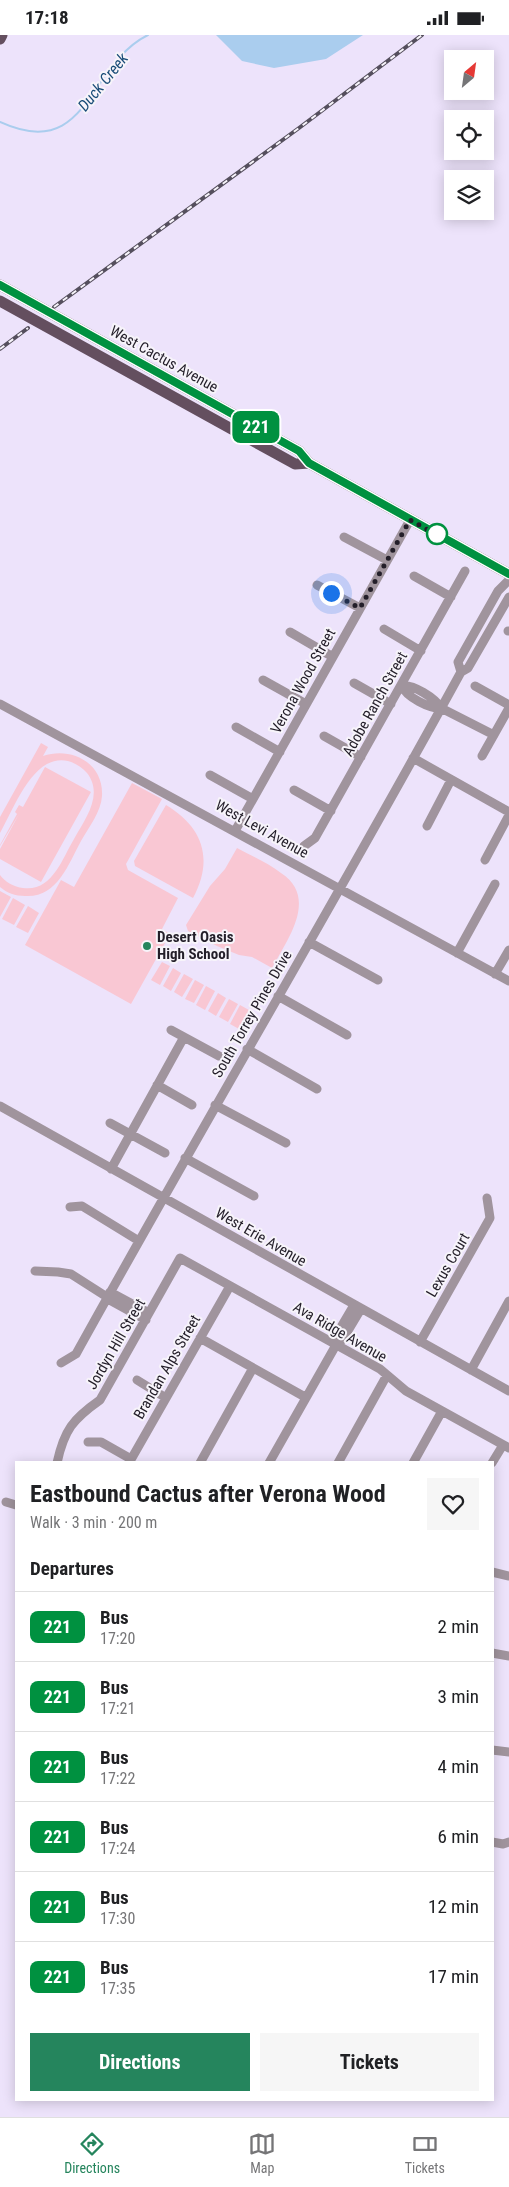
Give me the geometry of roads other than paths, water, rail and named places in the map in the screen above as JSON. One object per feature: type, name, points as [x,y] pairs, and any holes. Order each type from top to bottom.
[{"type":"main road","points":[[0,39],[2,35]]},
{"type":"main road","name":"West Cactus Avenue","points":[[0,285],[299,451],[309,463],[509,574]]},
{"type":"main road","name":"West Cactus Avenue","points":[[0,301],[295,464],[309,463]]},
{"type":"street","name":"Verona Wood Street","points":[[235,831],[410,520]]},
{"type":"street","points":[[344,537],[387,561]]},
{"type":"street","name":"Adobe Ranch Street","points":[[304,846],[315,838],[331,811],[465,571]]},
{"type":"street","points":[[414,576],[451,597]]},
{"type":"street","name":"South Torrey Pines Drive","points":[[461,672],[458,662],[498,591],[509,580]]},
{"type":"street","points":[[317,585],[360,608]]},
{"type":"street","name":"South Torrey Pines Drive","points":[[61,1363],[76,1354],[138,1241],[461,672],[468,668],[509,597]]},
{"type":"street","points":[[384,629],[421,651]]},
{"type":"street","points":[[290,632],[333,657]]},
{"type":"street","points":[[264,680],[306,704]]},
{"type":"street","points":[[354,683],[391,704]]},
{"type":"street","points":[[402,686],[404,692],[433,708],[441,708],[494,735]]},
{"type":"street","points":[[475,686],[509,706],[482,756]]},
{"type":"street","name":"West Levi Avenue","points":[[0,703],[509,981]]},
{"type":"street","points":[[236,727],[280,752]]},
{"type":"street","points":[[324,736],[361,757]]},
{"type":"street","points":[[413,758],[509,813],[485,860]]},
{"type":"street","points":[[210,775],[253,799]]},
{"type":"street","points":[[427,826],[451,780]]},
{"type":"street","points":[[294,790],[331,811]]},
{"type":"street","points":[[457,953],[495,885]]},
{"type":"street","points":[[309,942],[378,980]]},
{"type":"street","points":[[495,974],[509,949]]},
{"type":"street","points":[[278,996],[347,1035]]},
{"type":"street","points":[[171,1030],[220,1056]]},
{"type":"street","points":[[112,1169],[184,1037]]},
{"type":"street","points":[[247,1049],[317,1089]]},
{"type":"street","points":[[157,1085],[192,1105]]},
{"type":"street","points":[[215,1105],[286,1143]]},
{"type":"street","name":"West Erie Avenue","points":[[0,1106],[509,1391]]},
{"type":"street","points":[[110,1123],[165,1153]]},
{"type":"street","points":[[185,1158],[254,1197]]},
{"type":"street","name":"Lexus Court","points":[[420,1342],[490,1218],[487,1199]]},
{"type":"street","points":[[70,1207],[82,1206],[138,1241]]},
{"type":"street","name":"Ava Ridge Avenue","points":[[180,1258],[380,1369],[406,1391],[506,1446]]},
{"type":"street","name":"Jordyn Hill Street","points":[[57,1461],[66,1431],[84,1412],[100,1400],[180,1258]]},
{"type":"street","points":[[35,1271],[58,1271],[71,1274],[147,1317]]},
{"type":"street","name":"Brandan Alps Street","points":[[130,1461],[230,1286]]},
{"type":"street","points":[[471,1370],[509,1301]]},
{"type":"street","points":[[270,1461],[336,1345],[343,1339],[357,1307]]},
{"type":"street","points":[[200,1338],[305,1397]]},
{"type":"street","points":[[201,1461],[253,1368]]},
{"type":"street","points":[[339,1461],[387,1375]]},
{"type":"street","points":[[137,1380],[166,1398]]},
{"type":"street","points":[[414,1461],[442,1411]]},
{"type":"street","points":[[88,1442],[101,1442],[130,1461]]},
{"type":"street","points":[[494,1461],[506,1446]]},
{"type":"street","points":[[6,1502],[15,1505]]},
{"type":"street","points":[[494,1572],[509,1576]]},
{"type":"street","points":[[494,1653],[509,1656]]},
{"type":"street","points":[[494,1750],[509,1752]]},
{"type":"street","points":[[494,1842],[503,1844],[509,1842]]},
{"type":"water","points":[[216,35],[363,35],[326,59],[274,68],[242,61]]},
{"type":"waterway","name":"Duck Creek","points":[[0,122],[29,131],[52,130],[70,120],[85,105],[112,67],[128,49],[148,35]]},
{"type":"railway","points":[[54,307],[299,128],[422,35]]},
{"type":"railway","points":[[0,349],[28,328]]},
{"type":"place","name":"Desert Oasis High School","points":[[147,946]]}]
